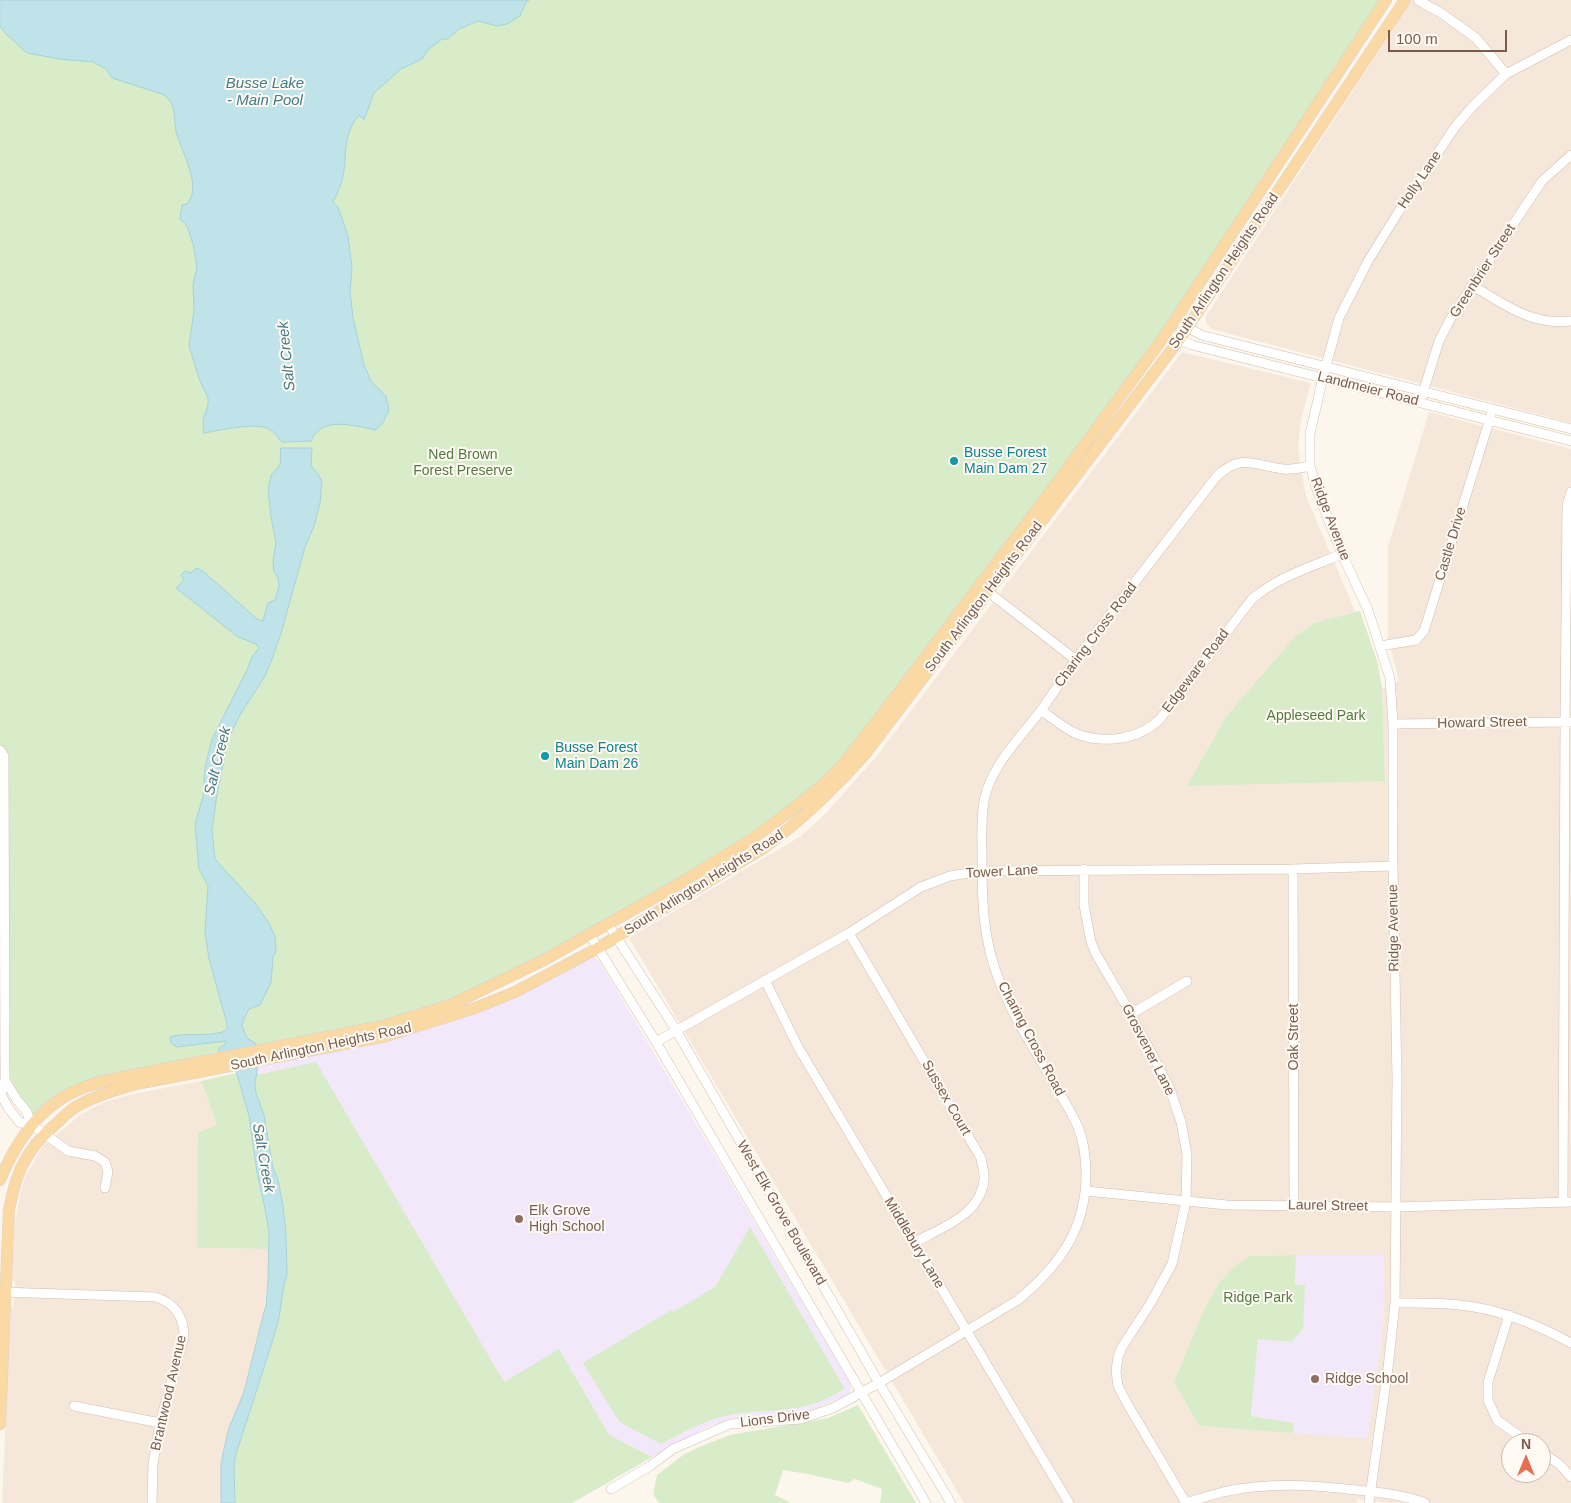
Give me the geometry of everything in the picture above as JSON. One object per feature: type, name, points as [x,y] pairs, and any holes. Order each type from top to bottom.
[{"type":"main road","name":"South Arlington Heights Road","points":[[0,1180],[12,1152],[31,1124],[68,1094],[91,1084],[264,1054],[383,1026],[442,1008],[512,977],[684,881],[755,837],[813,793],[842,766],[884,712],[1048,495],[1166,334],[1386,0]]},
{"type":"main road","name":"South Arlington Heights Road","points":[[264,1054],[386,1036],[475,1008],[515,992],[617,937],[765,847],[808,814],[866,753],[1188,328],[1405,0]]},
{"type":"main road","name":"South Arlington Heights Road","points":[[0,1424],[3,1292],[9,1210],[12,1190],[32,1147],[76,1106],[102,1094],[220,1063]]},
{"type":"street","points":[[1418,0],[1476,38],[1506,74]]},
{"type":"street","name":"Holly Lane","points":[[1325,367],[1343,308],[1368,261],[1455,127],[1473,106],[1506,74],[1571,40]]},
{"type":"street","name":"Greenbrier Street","points":[[1421,402],[1439,341],[1472,285],[1542,181],[1571,155]]},
{"type":"street","points":[[1472,285],[1514,311],[1528,317],[1555,322],[1571,321]]},
{"type":"street","name":"Landmeier Road","points":[[1176,320],[1201,335],[1571,430]]},
{"type":"street","name":"Landmeier Road","points":[[1166,334],[1179,340],[1571,440]]},
{"type":"street","name":"Ridge Avenue","points":[[1325,367],[1310,434],[1310,466],[1318,493],[1342,554],[1368,610],[1380,646],[1390,678],[1393,724],[1396,1079],[1395,1303],[1369,1503]]},
{"type":"street","name":"Castle Drive","points":[[1380,646],[1416,640],[1424,631],[1493,410]]},
{"type":"street","name":"Charing Cross Road","points":[[861,1393],[1018,1300],[1033,1288],[1060,1258],[1076,1228],[1086,1190],[1085,1150],[1077,1125],[1007,1001],[993,966],[984,928],[982,814],[987,790],[994,774],[1076,660],[1216,477],[1226,468],[1237,463],[1246,462],[1290,470],[1310,466]]},
{"type":"street","points":[[1567,1202],[1567,506],[1571,492]]},
{"type":"street","name":"Edgeware Road","points":[[1041,710],[1066,728],[1086,736],[1124,738],[1143,732],[1160,719],[1252,599],[1263,589],[1342,554]]},
{"type":"street","points":[[987,592],[1076,660]]},
{"type":"street","name":"Howard Street","points":[[1393,724],[1568,722]]},
{"type":"street","points":[[0,750],[4,756],[1,1095],[20,1123],[31,1124],[68,1151],[95,1156],[104,1162],[108,1172],[104,1188]]},
{"type":"street","name":"Tower Lane","points":[[656,1042],[849,933],[927,884],[950,876],[982,870],[1293,869],[1393,866]]},
{"type":"street","name":"Grosvener Lane","points":[[1084,869],[1084,905],[1091,942],[1170,1089],[1181,1122],[1187,1155],[1186,1201],[1172,1264],[1150,1304],[1122,1347],[1116,1371],[1118,1386],[1128,1405],[1186,1503]]},
{"type":"street","name":"Oak Street","points":[[1293,869],[1294,1205]]},
{"type":"street","name":"West Elk Grove Boulevard","points":[[608,924],[676,1030],[879,1382],[952,1503]]},
{"type":"street","name":"Sussex Court","points":[[849,933],[981,1158],[985,1179],[980,1198],[968,1213],[913,1243]]},
{"type":"street","name":"West Elk Grove Boulevard","points":[[590,935],[656,1042],[926,1503]]},
{"type":"street","name":"Middlebury Lane","points":[[765,980],[798,1047],[1069,1503]]},
{"type":"street","points":[[1131,1014],[1187,981]]},
{"type":"street","name":"Laurel Street","points":[[1086,1190],[1227,1205],[1395,1207],[1567,1202]]},
{"type":"street","name":"Brantwood Avenue","points":[[3,1292],[155,1297],[171,1304],[181,1318],[184,1336],[160,1423],[153,1464],[152,1503]]},
{"type":"street","points":[[1395,1303],[1460,1304],[1487,1309],[1541,1327],[1571,1343]]},
{"type":"street","points":[[1509,1315],[1488,1382],[1488,1400],[1497,1420],[1515,1433]]},
{"type":"street","name":"Lions Drive","points":[[611,1489],[650,1466],[673,1449],[730,1424],[801,1419],[833,1408],[861,1393]]},
{"type":"street","points":[[74,1406],[160,1423]]},
{"type":"street","points":[[1551,1459],[1571,1477]]},
{"type":"street","points":[[1186,1503],[1222,1492],[1288,1485],[1315,1485],[1370,1491],[1425,1503]]},
{"type":"shaded area","points":[[1412,0],[1571,0],[1571,423],[1211,329],[1206,323],[1206,316]]},
{"type":"shaded area","points":[[1182,352],[1311,383],[1301,419],[1298,448],[1306,496],[1356,613],[1314,623],[1385,781],[1382,689],[1399,681],[1388,638],[1388,547],[1429,412],[1571,449],[1571,1503],[1388,1503],[1357,1499],[1357,1503],[964,1503],[629,938],[801,836],[824,815],[876,757]],"holes":[[[1249,1256],[1384,1256],[1382,1335],[1367,1438],[1199,1426],[1174,1382],[1205,1307],[1219,1283]]]},
{"type":"shaded area","name":"Elk Grove High School","points":[[589,957],[594,957],[600,962],[850,1383],[851,1390],[849,1394],[808,1412],[740,1418],[709,1426],[572,1503],[235,1503],[235,1457],[271,1346],[279,1318],[287,1276],[286,1233],[278,1180],[273,1168],[262,1108],[255,1083],[257,1066],[380,1042],[463,1018],[490,1008]]},
{"type":"shaded area","points":[[201,1081],[217,1125],[197,1248],[268,1249],[268,1281],[261,1326],[244,1392],[229,1428],[223,1453],[221,1465],[221,1503],[3,1503],[11,1308],[14,1302],[15,1282],[12,1280],[15,1222],[25,1177],[43,1146],[80,1115],[105,1102],[133,1094]]},
{"type":"shaded area","name":"Ridge School","points":[[1296,1255],[1384,1255],[1382,1335],[1367,1438],[1293,1433],[1294,1423],[1251,1416],[1258,1338],[1291,1342],[1304,1285],[1295,1285]]},
{"type":"green space","name":"Ned Brown Forest Preserve","points":[[0,0],[1386,0],[1224,249],[842,766],[789,812],[598,931],[425,1014],[219,1053],[91,1084],[31,1124],[5,1080],[5,749],[0,744]]},
{"type":"green space","name":"Appleseed Park","points":[[1360,611],[1378,664],[1382,689],[1385,781],[1187,786],[1226,717],[1294,638],[1314,623]]},
{"type":"green space","points":[[316,1062],[504,1382],[559,1349],[609,1435],[652,1457],[572,1503],[235,1503],[235,1457],[271,1346],[279,1318],[287,1276],[286,1233],[278,1180],[273,1168],[264,1115],[256,1093],[256,1075]]},
{"type":"green space","points":[[236,1073],[249,1116],[257,1173],[269,1232],[268,1249],[197,1248],[198,1133],[217,1125],[201,1081]]},
{"type":"green space","points":[[750,1227],[845,1389],[806,1406],[738,1413],[720,1417],[694,1427],[661,1444],[621,1423],[583,1363],[671,1310],[673,1312],[715,1287]]},
{"type":"green space","name":"Ridge Park","points":[[1296,1255],[1295,1285],[1305,1285],[1303,1329],[1291,1342],[1258,1339],[1251,1416],[1294,1423],[1293,1433],[1199,1426],[1174,1382],[1205,1307],[1219,1283],[1234,1267],[1249,1256]]},
{"type":"green space","points":[[858,1405],[916,1503],[880,1503],[882,1489],[855,1479],[848,1483],[783,1470],[775,1495],[791,1503],[659,1503],[653,1494],[657,1475],[683,1455],[699,1447],[730,1435],[828,1418]]},
{"type":"water","name":"Busse Lake - Main Pool","points":[[0,0],[529,0],[526,2],[520,16],[507,24],[497,26],[478,21],[459,29],[448,39],[442,39],[428,50],[422,59],[401,69],[374,93],[364,120],[359,115],[349,132],[343,175],[333,202],[338,207],[348,236],[352,268],[350,291],[353,318],[364,365],[371,381],[386,396],[389,410],[384,421],[376,430],[349,425],[331,425],[316,433],[311,441],[282,442],[267,428],[254,426],[204,433],[203,420],[208,405],[208,398],[200,381],[189,346],[194,310],[193,284],[197,267],[193,244],[187,226],[180,219],[182,205],[187,204],[193,188],[192,179],[176,131],[172,105],[167,97],[162,94],[112,78],[106,69],[93,62],[59,59],[27,53],[0,26]]},
{"type":"water","name":"Salt Creek","points":[[281,448],[312,448],[311,466],[322,481],[320,503],[272,659],[265,676],[240,715],[228,740],[212,830],[215,859],[255,903],[269,923],[275,936],[276,951],[273,957],[271,983],[260,1005],[249,1009],[242,1026],[247,1038],[254,1042],[257,1047],[259,1059],[255,1083],[256,1093],[264,1115],[273,1168],[278,1180],[283,1206],[287,1276],[279,1318],[271,1346],[235,1457],[235,1503],[221,1503],[221,1465],[223,1453],[229,1428],[244,1392],[266,1304],[269,1232],[257,1173],[249,1116],[234,1064],[219,1053],[219,1048],[226,1044],[226,1041],[177,1047],[172,1044],[170,1037],[209,1034],[223,1032],[227,1029],[209,959],[205,932],[208,886],[199,869],[195,824],[203,797],[205,767],[212,739],[252,657],[259,648],[256,644],[238,637],[176,588],[184,580],[181,575],[185,571],[190,573],[197,568],[257,619],[263,621],[268,603],[275,600],[279,586],[278,578],[274,572],[273,561],[276,543],[268,490],[271,475],[280,465]]},
{"type":"place","name":"Busse Forest Main Dam 27","points":[[954,461]]},
{"type":"place","name":"Busse Forest Main Dam 26","points":[[545,756]]},
{"type":"place","name":"Elk Grove High School","points":[[519,1219]]},
{"type":"place","name":"Ridge School","points":[[1315,1379]]}]
